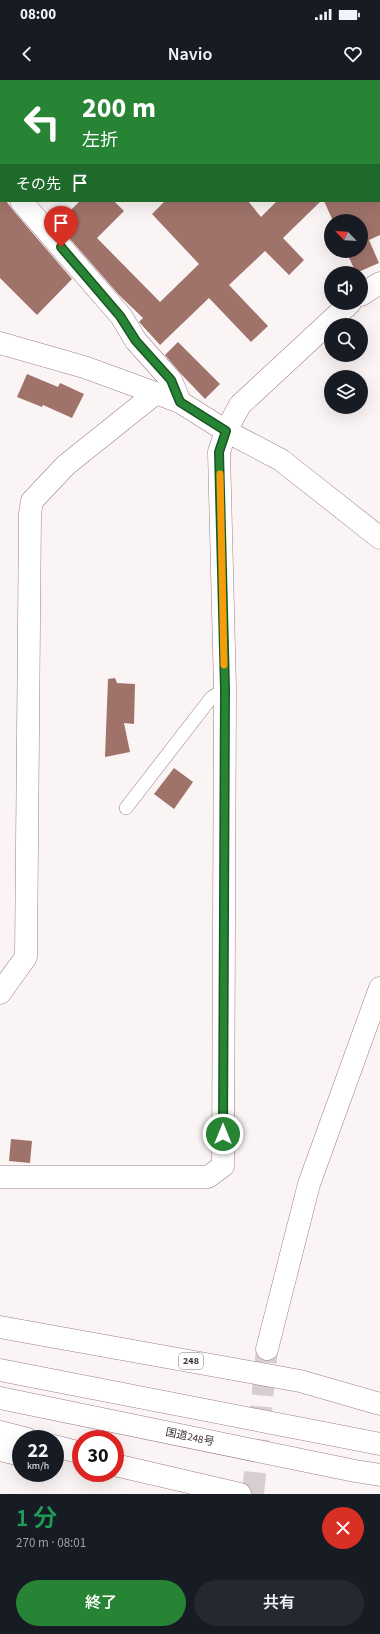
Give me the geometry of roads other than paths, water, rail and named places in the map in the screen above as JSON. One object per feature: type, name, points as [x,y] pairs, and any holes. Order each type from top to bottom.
[{"type":"main road","points":[[23,202],[120,316],[136,341],[171,380],[180,402]]},
{"type":"main road","points":[[368,291],[380,284]]},
{"type":"main road","points":[[0,1177],[208,1177],[223,1166],[225,689],[219,452],[226,431],[240,405],[342,310]]},
{"type":"main road","points":[[0,343],[84,367],[180,402],[226,431],[281,460],[380,538]]},
{"type":"main road","points":[[0,993],[26,957],[30,514],[32,501],[66,465],[156,393]]},
{"type":"main road","points":[[267,1349],[308,1184],[380,988]]},
{"type":"main road","name":"248","points":[[0,1327],[300,1381],[380,1404]]},
{"type":"main road","points":[[0,1370],[380,1444]]},
{"type":"main road","name":"国道248号","points":[[0,1398],[380,1475]]},
{"type":"main road","points":[[0,1432],[12,1435]]},
{"type":"main road","points":[[0,1450],[12,1452]]},
{"type":"main road","points":[[124,1468],[240,1494]]},
{"type":"lane","points":[[126,808],[211,698],[225,689]]},
{"type":"tunnel","points":[[253,1494],[267,1349]]}]
